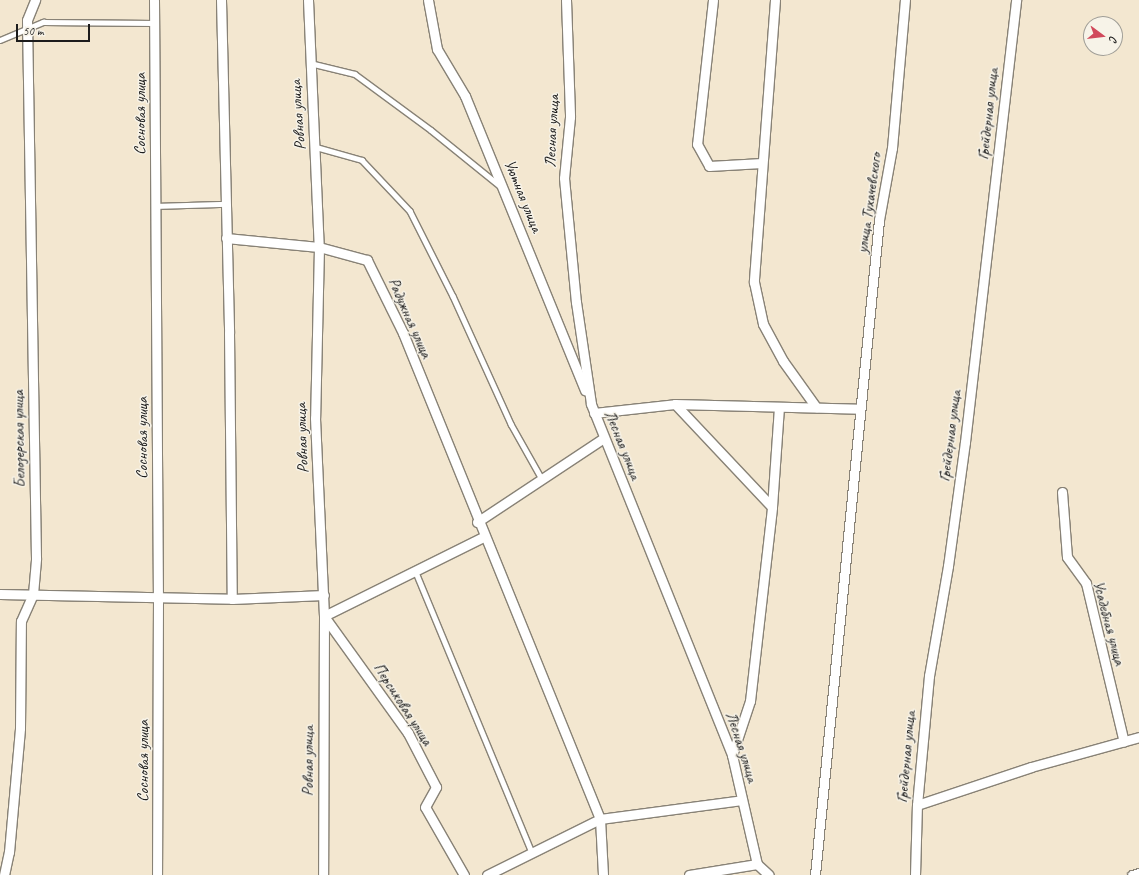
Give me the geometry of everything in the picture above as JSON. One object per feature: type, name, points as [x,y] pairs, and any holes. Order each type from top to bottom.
[{"type":"street","name":"Белозерская улица","points":[[4,875],[9,852],[20,728],[21,621],[33,594],[36,558],[27,28],[27,20],[35,0]]},
{"type":"street","name":"Сосновая улица","points":[[154,0],[158,598],[157,875]]},
{"type":"street","points":[[221,0],[232,599]]},
{"type":"street","name":"Ровная улица","points":[[308,0],[309,62],[316,147],[319,247],[315,418],[324,595],[323,875]]},
{"type":"street","name":"Уютная улица","points":[[428,0],[437,49],[465,96],[592,408]]},
{"type":"street","name":"Лесная улица","points":[[566,0],[570,117],[564,178],[576,302],[592,408],[732,755],[757,864]]},
{"type":"street","points":[[713,0],[697,144],[709,166],[762,163]]},
{"type":"street","points":[[775,0],[754,282],[763,324],[782,361],[816,406]]},
{"type":"street","name":"улица Тухачевского","points":[[860,409],[879,220],[892,148],[905,0]]},
{"type":"street","name":"Грейдерная улица","points":[[915,875],[917,805],[929,676],[948,566],[965,442],[1016,0]]},
{"type":"street","name":"Радужная улица","points":[[226,238],[319,247],[367,260],[403,333],[477,522]]},
{"type":"street","points":[[592,408],[675,404],[779,407],[816,406],[860,409],[815,875]]},
{"type":"street","points":[[675,404],[772,507]]},
{"type":"street","points":[[732,755],[750,701],[772,507],[779,407]]},
{"type":"street","points":[[603,875],[600,819],[477,522],[604,438]]},
{"type":"street","name":"Усадебная улица","points":[[1062,492],[1066,557],[1086,583],[1124,742]]},
{"type":"street","points":[[324,616],[484,537]]},
{"type":"street","points":[[0,594],[232,599],[324,595]]},
{"type":"street","name":"Персиковая улица","points":[[324,616],[408,733],[436,788],[425,807],[464,875]]},
{"type":"street","points":[[917,805],[1031,767],[1139,737]]},
{"type":"street","points":[[487,875],[600,819],[742,800]]},
{"type":"street","points":[[689,875],[757,864],[769,875]]},
{"type":"street","points":[[1132,875],[1139,873]]},
{"type":"lane","points":[[0,40],[43,22],[154,23]]},
{"type":"lane","points":[[309,62],[355,74],[432,130],[503,189]]},
{"type":"lane","points":[[316,147],[362,160],[410,211],[453,296],[511,424],[542,479]]},
{"type":"lane","points":[[156,206],[225,204]]},
{"type":"lane","points":[[415,570],[532,852]]}]
